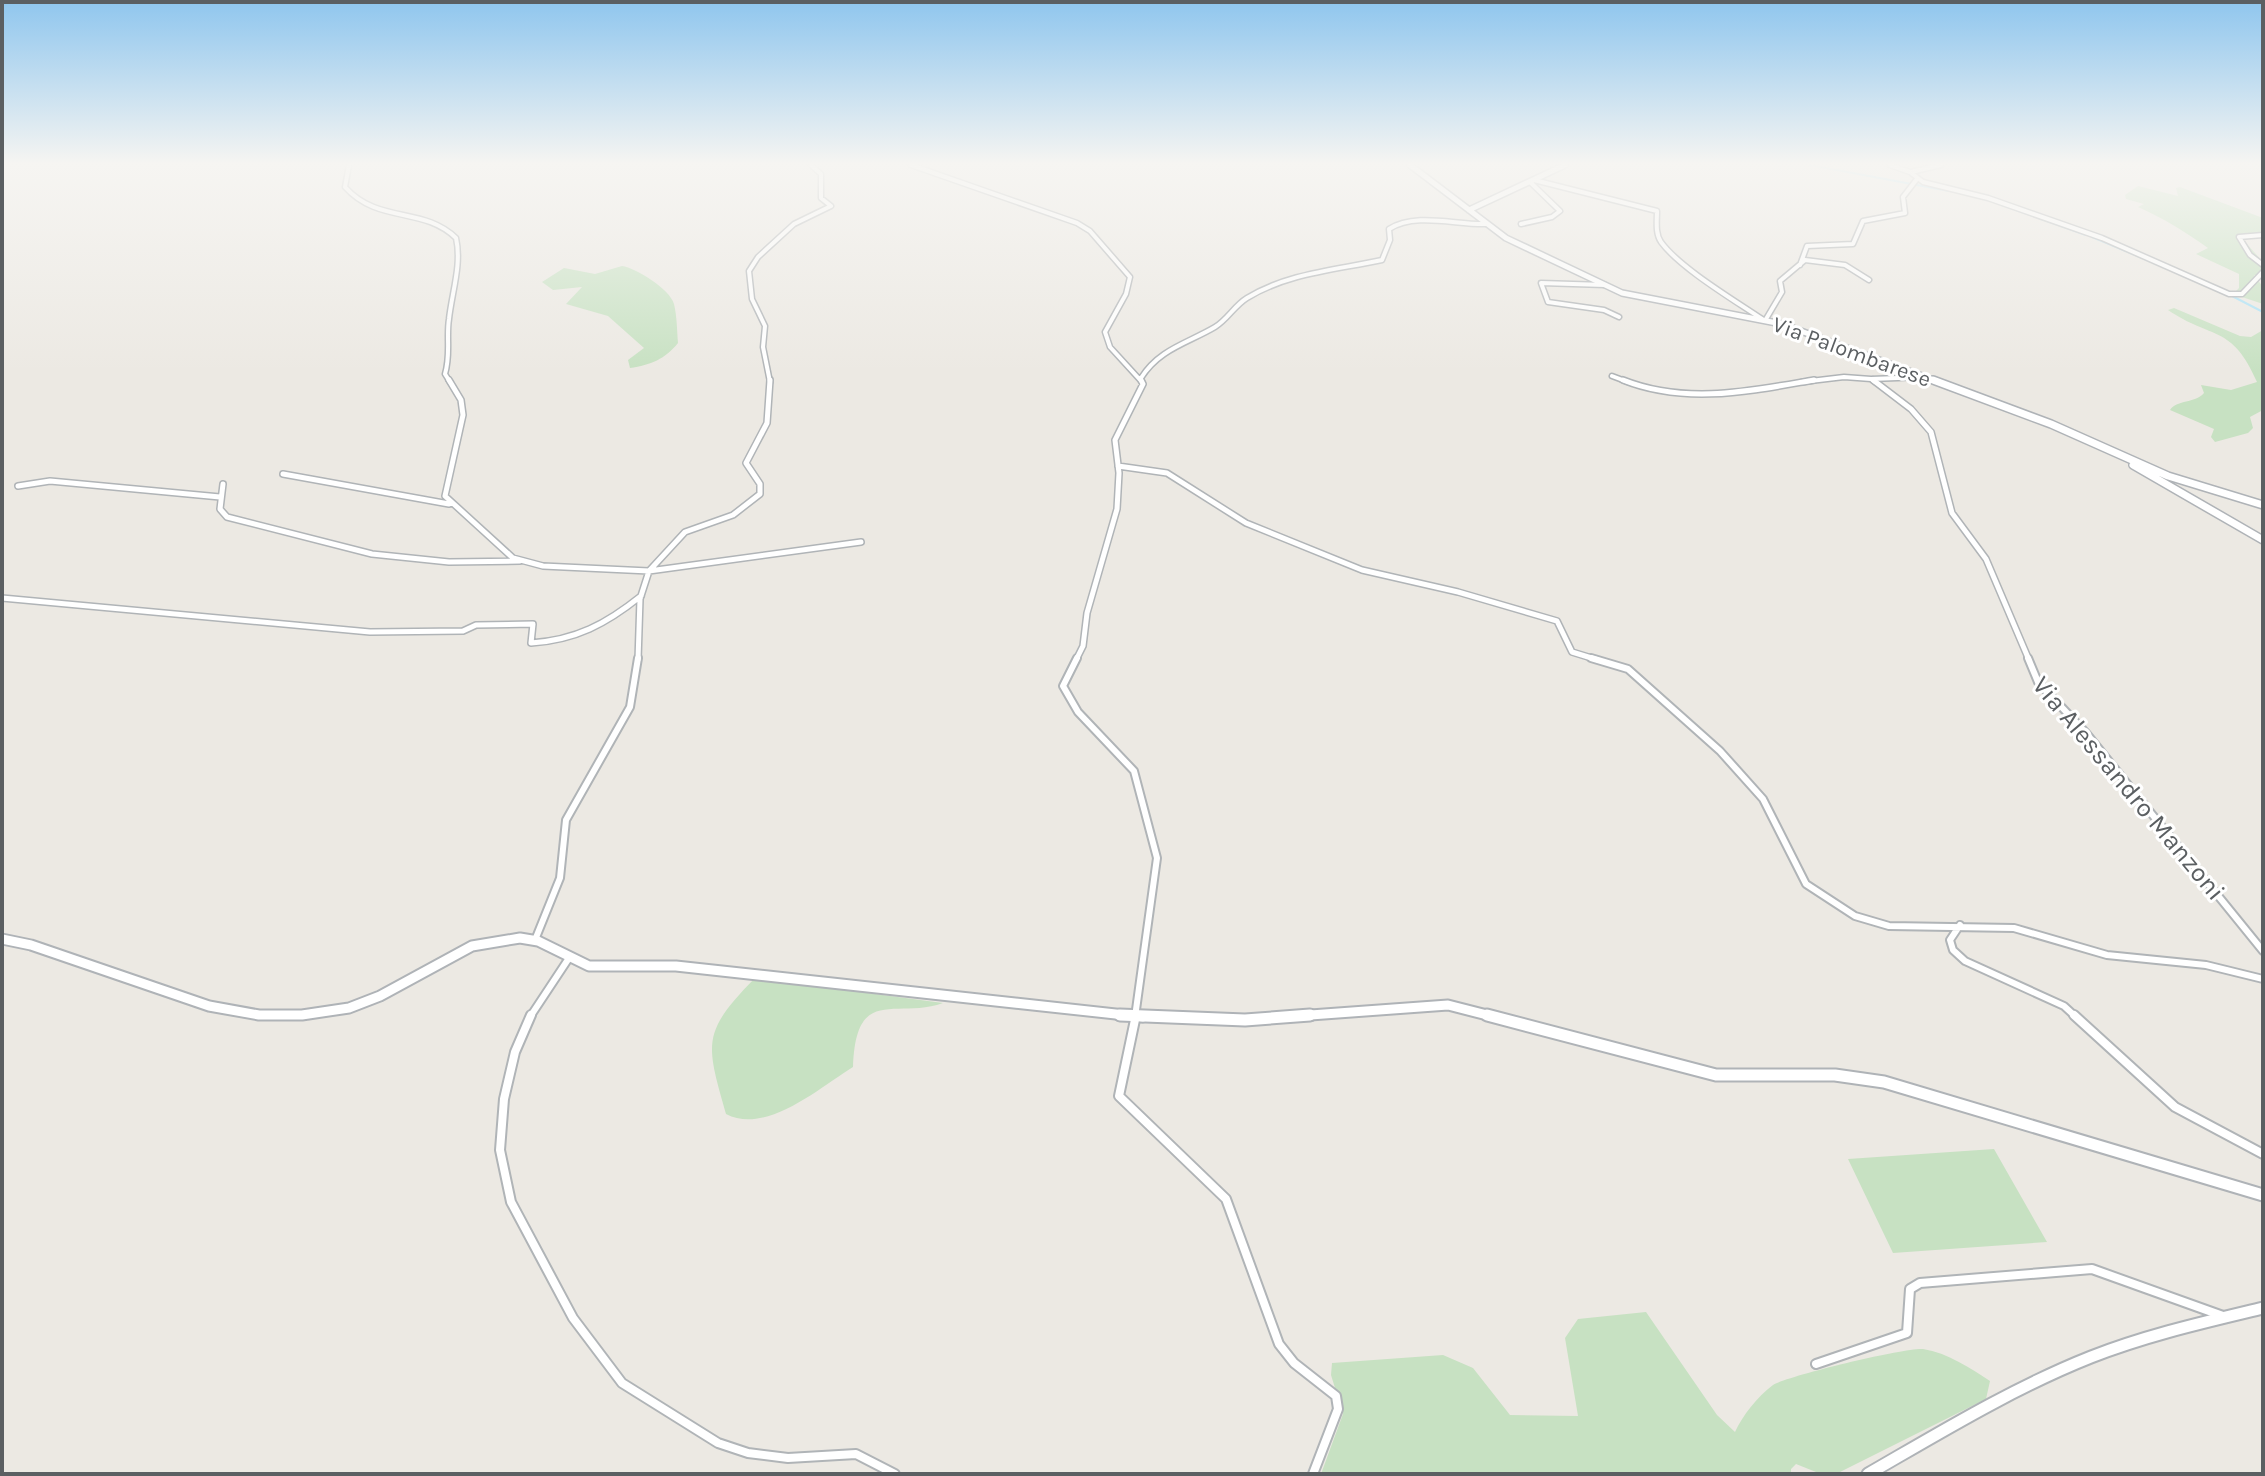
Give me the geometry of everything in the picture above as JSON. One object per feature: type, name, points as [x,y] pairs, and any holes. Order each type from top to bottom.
[{"type":"street","points":[[450,234],[457,240],[459,252],[448,323],[451,353],[445,373],[461,400],[463,415],[445,492],[453,505],[520,561]]},
{"type":"street","points":[[535,940],[560,878],[566,820],[630,707],[638,665],[641,596],[649,571],[685,532],[736,513],[760,494],[760,484],[746,463],[767,423],[770,377],[763,347],[765,326],[751,297],[748,273],[757,258],[783,234]]},
{"type":"street","points":[[1092,234],[1129,276],[1128,295],[1110,319],[1106,335],[1114,353],[1141,378],[1143,384],[1114,443],[1118,466],[1118,507],[1087,610],[1084,644],[1063,686],[1078,712],[1134,771],[1155,847],[1157,881],[1140,959],[1136,1017],[1119,1090],[1121,1100],[1223,1194],[1279,1344],[1294,1363],[1330,1389],[1337,1399],[1337,1412],[1313,1474]]},
{"type":"street","points":[[1141,378],[1157,356],[1219,325],[1238,304],[1254,294],[1301,273],[1382,260],[1391,239],[1390,234]]},
{"type":"street","name":"Via Palombarese","points":[[1502,234],[1525,248],[1605,285],[1653,302],[1764,319],[2072,432],[2127,459],[2185,482],[2263,505]]},
{"type":"street","points":[[1657,234],[1662,243],[1713,286],[1764,319],[1782,292],[1780,281],[1807,260],[1848,266],[1869,280]]},
{"type":"street","points":[[1800,265],[1807,246],[1853,244],[1857,234]]},
{"type":"street","points":[[2092,234],[2229,294],[2242,294],[2263,272]]},
{"type":"street","points":[[2263,235],[2247,234],[2239,238],[2250,255],[2263,265]]},
{"type":"street","points":[[1605,285],[1541,282],[1548,302],[1604,310],[1619,317]]},
{"type":"street","points":[[1612,376],[1660,393],[1749,392],[1841,376],[1871,379],[1924,377]]},
{"type":"street","name":"Via Alessandro Manzoni","points":[[1871,379],[1909,407],[1932,434],[1952,513],[1984,556],[2038,682],[2086,733],[2263,951]]},
{"type":"street","points":[[2127,459],[2147,476],[2263,540]]},
{"type":"street","points":[[1118,466],[1169,473],[1246,523],[1362,570],[1555,620],[1562,627],[1572,652],[1628,669],[1729,760],[1763,799],[1800,875],[1819,896],[1855,916],[1882,926],[1960,925],[2019,929],[2107,955],[2206,965],[2263,979]]},
{"type":"street","points":[[283,474],[453,505]]},
{"type":"street","points":[[18,486],[47,481],[220,497]]},
{"type":"street","points":[[223,484],[220,511],[229,518],[350,550],[435,561],[520,561],[547,567],[649,571],[861,542]]},
{"type":"street","points":[[2,598],[370,632],[463,631],[476,625],[533,624],[531,643],[567,642],[586,635],[608,623],[641,596]]},
{"type":"street","points":[[1960,925],[1950,940],[1962,959],[2064,1006],[2171,1104],[2263,1154]]},
{"type":"street","points":[[2,939],[31,945],[209,1006],[285,1016],[331,1012],[364,1003],[472,946],[505,939],[535,940],[593,967],[666,965],[1136,1017],[1245,1020],[1420,1004],[1459,1006],[1716,1075],[1835,1075],[1884,1082],[2263,1195]]},
{"type":"street","points":[[569,958],[529,1019],[515,1052],[504,1099],[500,1150],[511,1202],[573,1318],[622,1383],[718,1443],[748,1453],[788,1458],[856,1454],[875,1461],[895,1474]]},
{"type":"street","points":[[1816,1364],[1907,1333],[1910,1289],[1920,1283],[2092,1269],[2227,1317]]},
{"type":"street","points":[[1868,1474],[2062,1369],[2135,1342],[2263,1308]]},
{"type":"green space","points":[[2187,234],[2263,234],[2239,235],[2263,262],[2263,275],[2254,275],[2263,287],[2263,304],[2233,294],[2239,288],[2239,274],[2196,254],[2208,248]]},
{"type":"green space","points":[[622,266],[644,275],[666,292],[674,304],[677,324],[678,343],[673,349],[657,360],[630,368],[628,360],[644,348],[608,316],[566,304],[582,287],[553,290],[542,282],[564,268],[595,274]]},
{"type":"green space","points":[[2174,308],[2240,336],[2251,337],[2263,330],[2263,410],[2250,417],[2253,428],[2248,433],[2215,442],[2211,437],[2214,429],[2170,410],[2204,393],[2201,385],[2231,390],[2257,382],[2239,350],[2220,336],[2168,310]]},
{"type":"green space","points":[[755,978],[943,1003],[881,1010],[870,1015],[862,1024],[856,1041],[853,1067],[808,1097],[775,1114],[742,1119],[726,1114],[714,1071],[713,1040],[725,1012]]},
{"type":"green space","points":[[1994,1149],[2047,1242],[1893,1253],[1848,1159]]},
{"type":"green space","points":[[1646,1312],[1717,1415],[1735,1432],[1751,1407],[1773,1385],[1822,1369],[1912,1350],[1923,1349],[1941,1354],[1990,1381],[1986,1399],[1836,1474],[1821,1474],[1796,1464],[1791,1474],[1321,1474],[1343,1414],[1331,1375],[1332,1363],[1443,1355],[1473,1368],[1510,1415],[1578,1416],[1565,1338],[1578,1319]]},
{"type":"waterway","points":[[2092,237],[2171,270]]},
{"type":"waterway","points":[[2232,296],[2263,312]]}]
